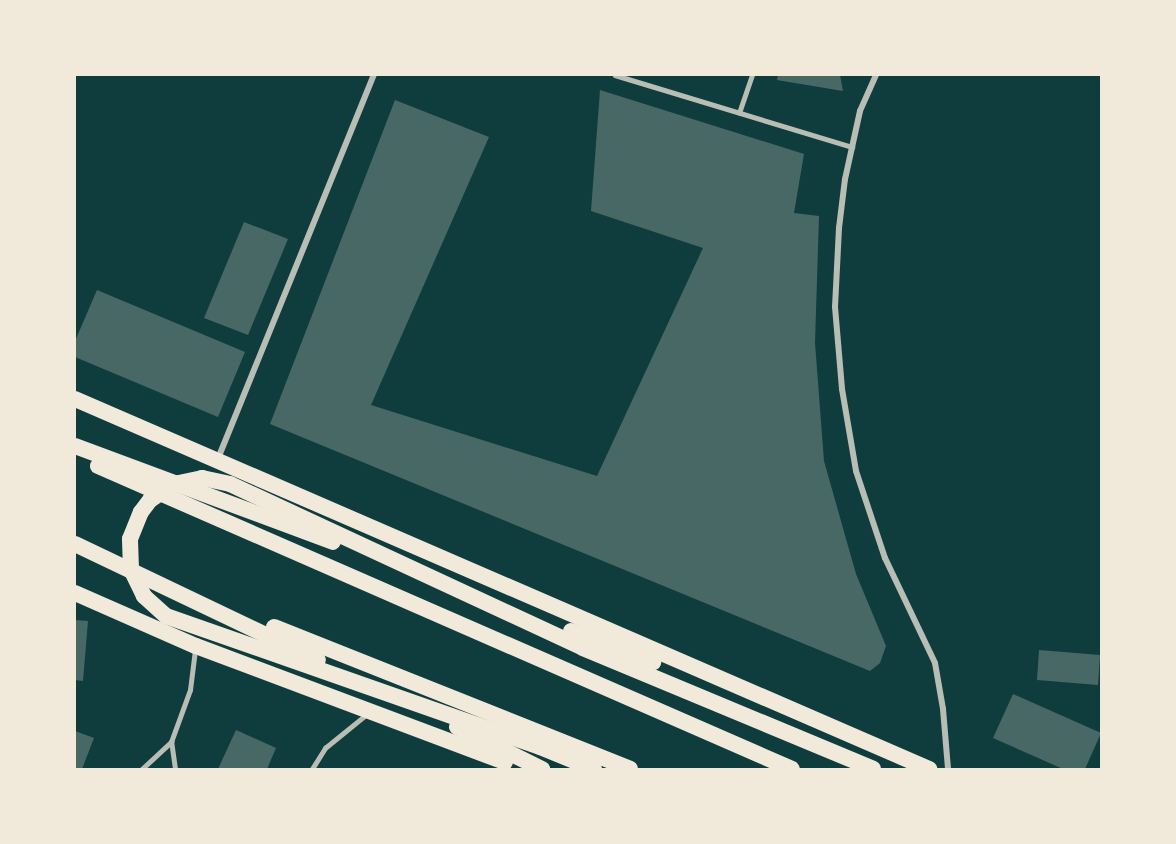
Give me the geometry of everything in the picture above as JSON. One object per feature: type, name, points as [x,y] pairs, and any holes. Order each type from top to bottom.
[{"type":"highway","points":[[75,399],[929,769]]},
{"type":"highway","points":[[75,446],[836,730]]},
{"type":"highway","points":[[75,456],[792,769]]},
{"type":"highway","points":[[594,769],[540,747],[166,616],[144,596],[131,569],[130,539],[141,512],[150,500],[174,484],[202,478],[230,484],[584,648],[873,769]]},
{"type":"highway","points":[[75,544],[542,769]]},
{"type":"highway","points":[[149,578],[630,769]]},
{"type":"highway","points":[[75,593],[196,646],[526,769]]},
{"type":"street","points":[[217,461],[374,75]]},
{"type":"street","points":[[876,75],[860,111],[839,228],[835,308],[842,389],[856,471],[885,558],[935,663],[943,709],[948,769]]},
{"type":"lane","points":[[615,75],[852,147]]},
{"type":"lane","points":[[739,113],[752,75]]},
{"type":"lane","points":[[142,769],[171,742],[190,690],[196,646]]},
{"type":"lane","points":[[312,769],[326,748],[369,712]]},
{"type":"lane","points":[[171,742],[175,769]]},
{"type":"building","points":[[778,75],[840,75],[843,91],[777,80]]},
{"type":"building","points":[[600,90],[804,154],[794,213],[819,216],[815,343],[824,461],[856,574],[886,646],[880,663],[870,671],[270,424],[395,100],[489,137],[371,405],[597,476],[703,248],[591,211]]},
{"type":"building","points":[[244,222],[288,239],[248,335],[204,318]]},
{"type":"building","points":[[97,290],[245,352],[218,417],[75,357],[75,341]]},
{"type":"building","points":[[75,620],[88,621],[83,681],[75,680]]},
{"type":"building","points":[[1039,650],[1100,655],[1098,685],[1037,680]]},
{"type":"building","points":[[1013,694],[1101,733],[1085,769],[1063,769],[993,738]]},
{"type":"building","points":[[236,730],[276,748],[267,769],[218,769]]},
{"type":"building","points":[[75,731],[94,738],[82,769],[75,769]]}]
